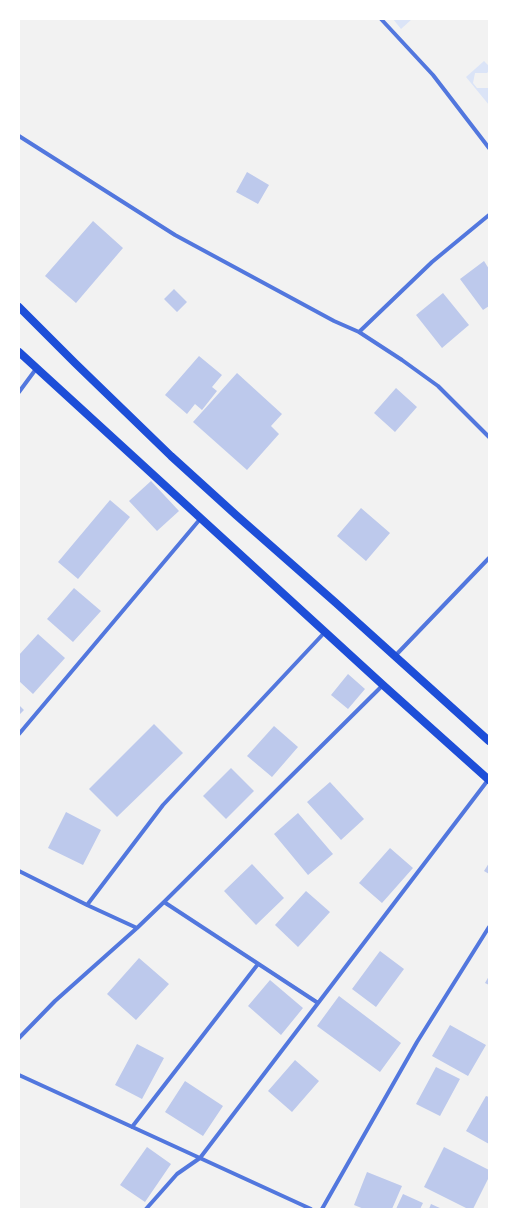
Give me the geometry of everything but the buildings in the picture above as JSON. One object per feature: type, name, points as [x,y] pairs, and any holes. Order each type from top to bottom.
[{"type":"main road","points":[[19,307],[171,456],[489,741]]},
{"type":"main road","points":[[19,352],[489,780]]},
{"type":"street","points":[[381,19],[433,75],[489,148]]},
{"type":"street","points":[[19,136],[175,235],[334,321],[359,332],[438,386],[489,437]]},
{"type":"street","points":[[359,332],[432,262],[489,214]]},
{"type":"street","points":[[19,392],[36,369]]},
{"type":"street","points":[[19,734],[201,518]]},
{"type":"street","points":[[395,656],[489,558]]},
{"type":"street","points":[[87,905],[163,805],[325,632]]},
{"type":"street","points":[[19,1038],[55,1001],[164,902],[383,685]]},
{"type":"street","points":[[146,1209],[176,1174],[200,1158],[489,780]]},
{"type":"street","points":[[19,871],[137,928]]},
{"type":"street","points":[[164,902],[318,1003]]},
{"type":"street","points":[[322,1209],[417,1042],[489,927]]},
{"type":"street","points":[[132,1127],[258,964]]},
{"type":"street","points":[[19,1075],[311,1209]]},
{"type":"shaded area","points":[[393,19],[412,19],[401,29]]},
{"type":"shaded area","points":[[484,61],[489,66],[489,71],[487,73],[475,73],[473,83],[477,88],[488,88],[489,86],[489,105],[466,77]]}]
